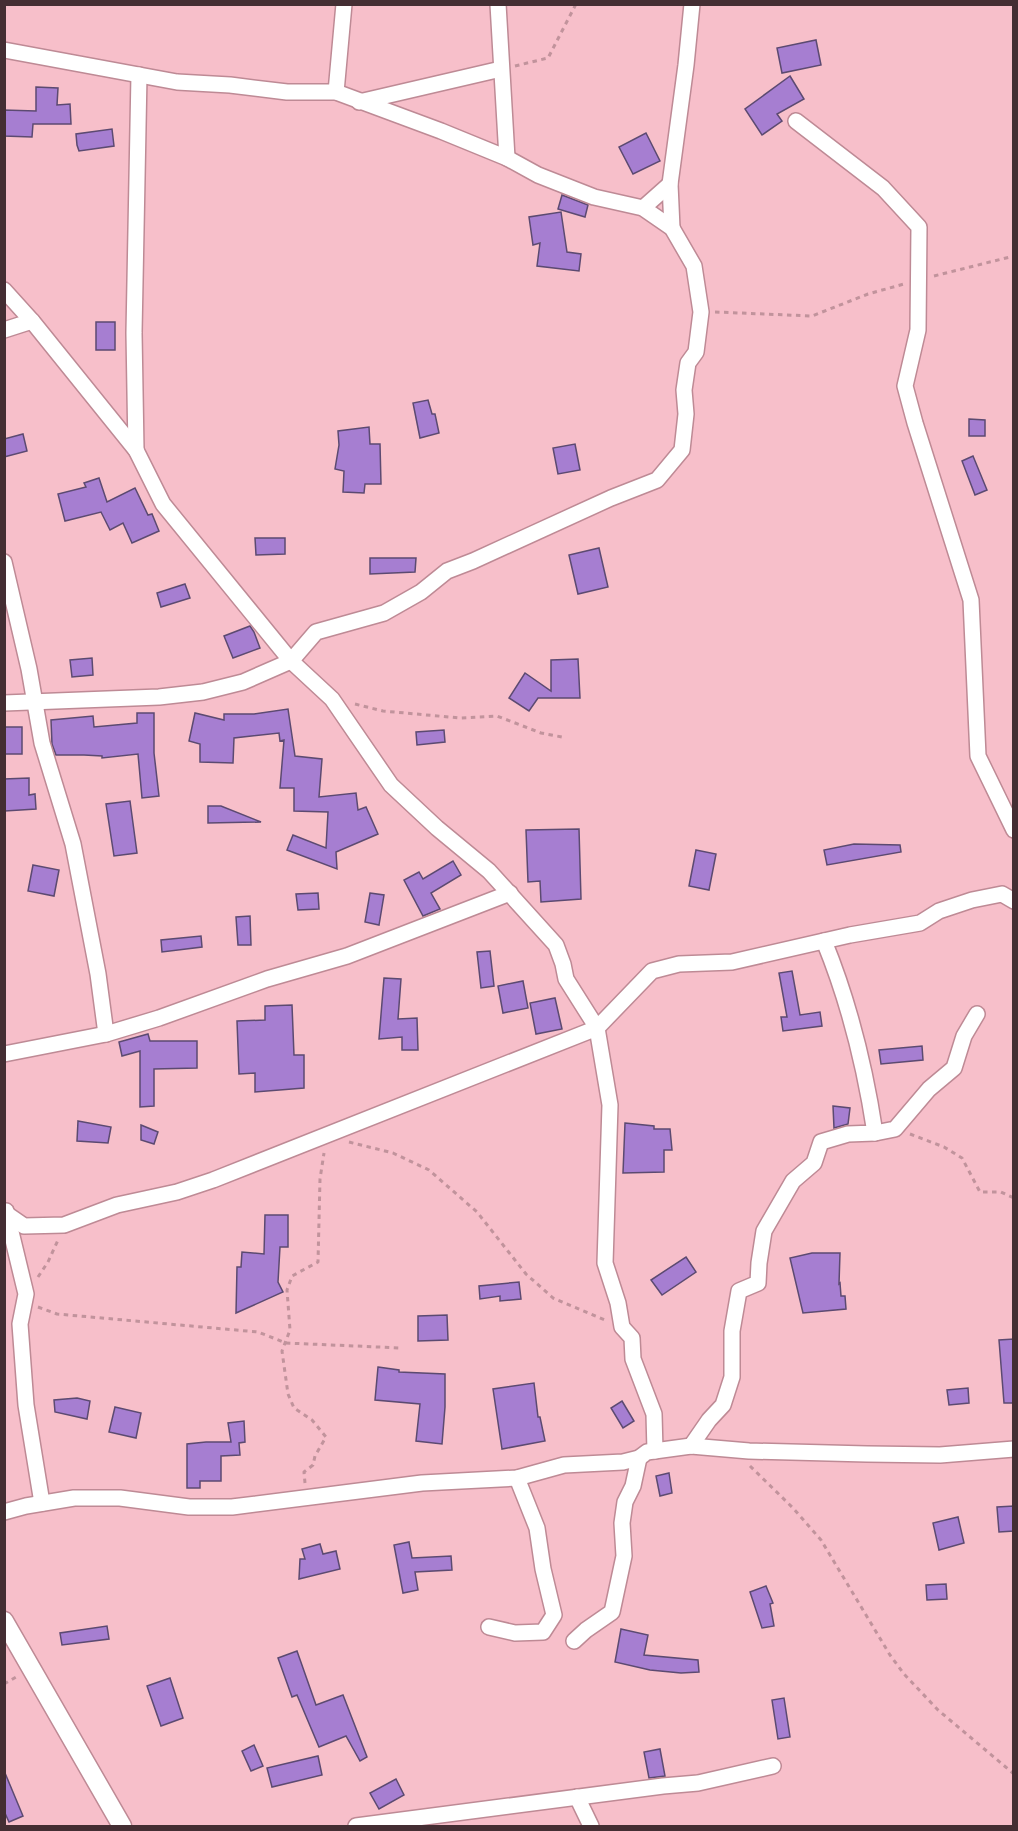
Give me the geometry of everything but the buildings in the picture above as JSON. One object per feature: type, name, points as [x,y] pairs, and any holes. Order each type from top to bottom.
[{"type":"street","points":[[336,92],[344,4]]},
{"type":"street","points":[[498,4],[507,158]]},
{"type":"street","points":[[672,228],[670,184],[692,4]]},
{"type":"street","points":[[4,50],[177,82],[230,85],[287,92],[336,92],[441,131],[507,158],[538,175],[594,197],[643,208],[672,228],[694,266],[701,312],[696,352],[688,363],[684,390],[686,414],[682,450],[657,480],[447,571],[421,592],[384,614],[316,632],[291,661],[243,682],[203,692],[159,697],[4,703]]},
{"type":"street","points":[[359,102],[501,69]]},
{"type":"street","points":[[136,450],[134,333],[139,75]]},
{"type":"street","points":[[796,121],[883,188],[920,227],[918,330],[905,386],[971,600],[978,756],[1014,830]]},
{"type":"street","points":[[643,208],[670,184]]},
{"type":"street","points":[[4,290],[32,321],[136,450],[163,504],[291,661],[332,699],[391,785],[437,828],[489,871],[556,945],[566,979],[597,1028],[610,1105],[605,1263],[618,1303],[622,1327],[632,1338],[633,1359],[654,1414],[655,1451]]},
{"type":"street","points":[[4,330],[32,321]]},
{"type":"street","points":[[4,562],[29,669],[42,744],[73,844],[98,974],[106,1034]]},
{"type":"street","points":[[4,1054],[106,1034],[159,1018],[267,979],[347,956],[510,893]]},
{"type":"street","points":[[7,1212],[24,1226],[64,1225],[117,1205],[177,1192],[213,1180],[271,1156],[327,1137],[597,1028],[652,971],[679,964],[732,962],[824,941],[920,923],[939,911],[972,900],[1002,894],[1014,902]]},
{"type":"street","points":[[824,941],[838,975],[853,1024],[875,1133]]},
{"type":"street","points":[[691,1446],[709,1420],[723,1405],[732,1377],[732,1331],[739,1291],[758,1283],[764,1231],[793,1181],[814,1163],[821,1142],[848,1134],[875,1133],[895,1129],[929,1089],[954,1068],[964,1036],[976,1014]]},
{"type":"street","points":[[7,1212],[26,1294],[20,1324],[26,1405],[42,1503]]},
{"type":"street","points":[[4,1512],[74,1498],[120,1498],[189,1507],[232,1507],[422,1483],[517,1478],[564,1465],[622,1462],[639,1458],[647,1452],[691,1446],[828,1453],[940,1455],[1014,1449]]},
{"type":"street","points":[[574,1641],[612,1612],[624,1556],[622,1523],[625,1502],[633,1486],[639,1458]]},
{"type":"street","points":[[489,1627],[515,1633],[543,1632],[554,1615],[543,1569],[537,1528],[517,1478]]},
{"type":"street","points":[[4,1621],[122,1827]]},
{"type":"street","points":[[356,1827],[698,1783],[773,1766]]},
{"type":"street","points":[[577,1797],[591,1827]]},
{"type":"path","points":[[501,69],[548,58],[576,4]]},
{"type":"path","points":[[701,312],[812,316],[868,294],[1014,256]]},
{"type":"path","points":[[332,699],[383,711],[460,718],[497,716],[540,733],[562,737]]},
{"type":"path","points":[[895,1129],[934,1143],[962,1158],[980,1192],[1001,1192],[1014,1198]]},
{"type":"path","points":[[306,1497],[304,1472],[313,1465],[315,1456],[326,1437],[312,1420],[294,1408],[288,1394],[282,1351],[290,1330],[287,1290],[292,1276],[318,1262],[320,1179],[327,1137],[393,1153],[429,1170],[477,1212],[526,1274],[554,1298],[622,1327]]},
{"type":"path","points":[[64,1225],[48,1263],[26,1294],[37,1306],[57,1314],[258,1332],[286,1343],[402,1348]]},
{"type":"path","points":[[731,1449],[760,1475],[821,1540],[890,1655],[904,1674],[938,1710],[1014,1774]]}]
